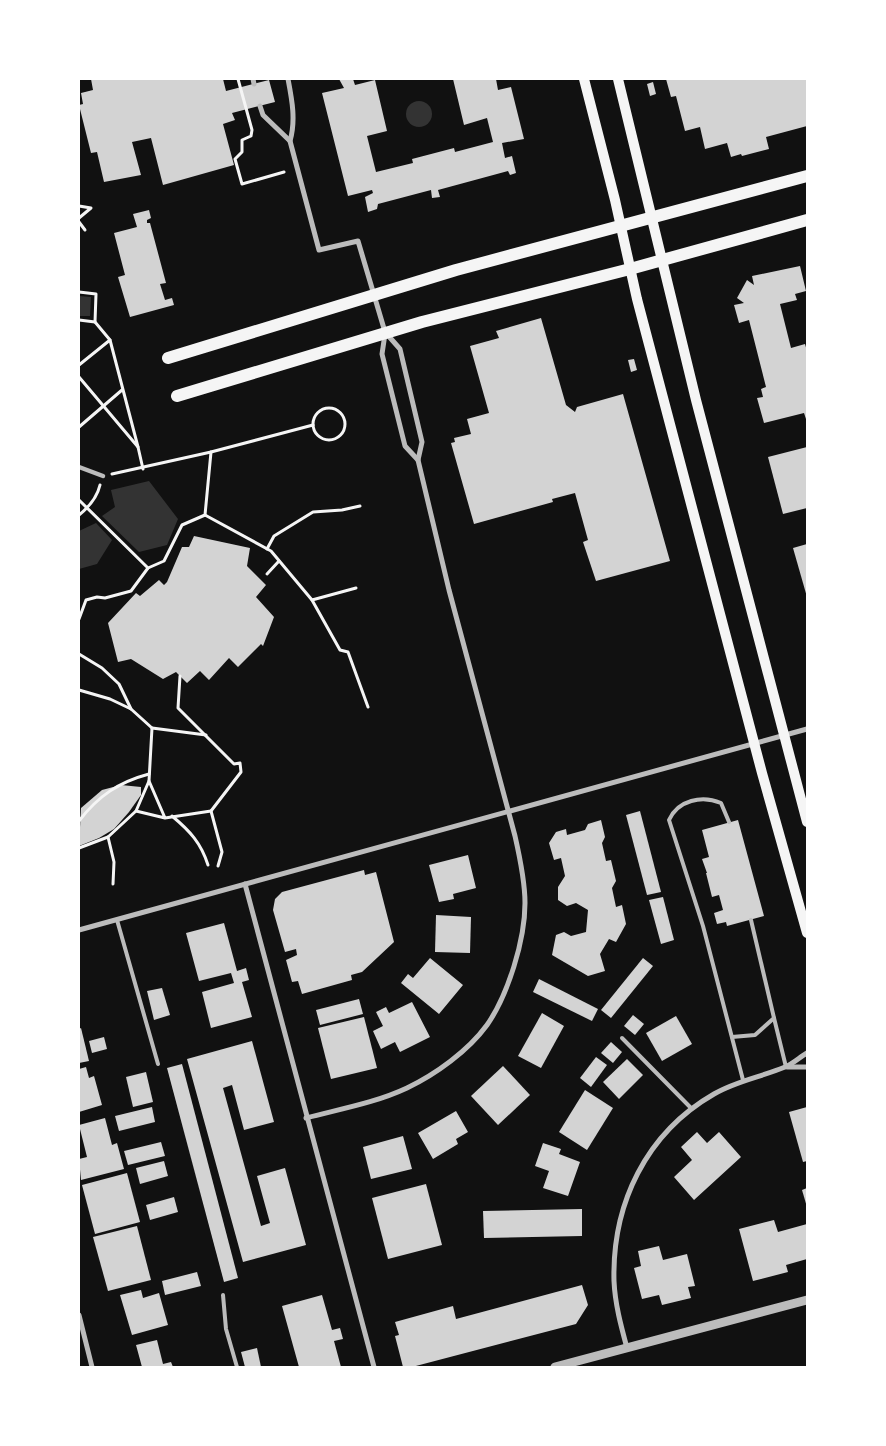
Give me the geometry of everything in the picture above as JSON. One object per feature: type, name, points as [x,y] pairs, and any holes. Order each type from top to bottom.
[{"type":"main road","points":[[584,79],[630,269],[754,744],[807,933]]},
{"type":"main road","points":[[618,79],[662,260],[807,822]]},
{"type":"main road","points":[[168,358],[373,294],[807,176]]},
{"type":"main road","points":[[177,396],[386,332],[524,294],[630,269],[807,220]]},
{"type":"street","points":[[288,79],[293,102],[294,128],[290,141],[318,250],[358,241],[386,332],[400,349],[422,442],[418,460],[449,590],[522,868],[526,904],[522,938],[502,997],[487,1024],[471,1043],[453,1058],[408,1088],[366,1103],[306,1118]]},
{"type":"street","points":[[260,106],[263,116],[290,141]]},
{"type":"street","points":[[386,332],[382,354],[395,408],[405,446],[418,460]]},
{"type":"street","points":[[79,467],[102,476]]},
{"type":"street","points":[[79,930],[807,730]]},
{"type":"street","points":[[245,884],[374,1367]]},
{"type":"street","points":[[786,1067],[807,1053]]},
{"type":"street","points":[[627,1348],[617,1309],[614,1282],[615,1254],[622,1210],[630,1186],[647,1154],[667,1130],[691,1108],[715,1093],[743,1080],[786,1067],[807,1067]]},
{"type":"street","points":[[555,1367],[807,1300]]},
{"type":"street","points":[[79,1315],[92,1367]]},
{"type":"lane","points":[[729,822],[721,803],[704,798],[687,803],[672,814],[669,820],[703,926],[743,1080]]},
{"type":"lane","points":[[118,920],[158,1064]]},
{"type":"lane","points":[[751,920],[786,1067]]},
{"type":"lane","points":[[732,1037],[755,1035],[774,1018]]},
{"type":"lane","points":[[622,1038],[691,1108]]},
{"type":"lane","points":[[223,1295],[226,1329],[236,1367]]},
{"type":"path","points":[[238,79],[252,130],[251,136],[242,140],[242,152],[235,158],[242,184],[284,172]]},
{"type":"path","points":[[79,206],[91,208],[79,218]]},
{"type":"path","points":[[79,222],[85,230]]},
{"type":"path","points":[[79,292],[96,294],[95,322],[110,340],[143,469]]},
{"type":"path","points":[[79,320],[95,322]]},
{"type":"path","points":[[79,366],[110,340]]},
{"type":"path","points":[[79,377],[138,447]]},
{"type":"path","points":[[79,427],[122,390]]},
{"type":"path","points":[[328,408],[341,413],[345,422],[342,433],[333,439],[322,438],[318,435],[313,425],[318,412],[328,408]]},
{"type":"path","points":[[79,515],[88,508],[99,493],[102,476],[143,469],[194,454],[211,452],[313,425]]},
{"type":"path","points":[[205,515],[211,452]]},
{"type":"path","points":[[79,500],[148,568]]},
{"type":"path","points":[[267,549],[274,536],[313,512],[342,510],[360,506]]},
{"type":"path","points":[[205,515],[267,549],[279,561],[312,600],[340,650],[348,652],[368,707]]},
{"type":"path","points":[[79,602],[97,596],[105,598],[130,591],[148,568],[164,561],[182,525],[205,515]]},
{"type":"path","points":[[266,574],[279,561]]},
{"type":"path","points":[[312,600],[356,588]]},
{"type":"path","points":[[79,619],[86,600]]},
{"type":"path","points":[[79,654],[102,668],[119,684],[131,709]]},
{"type":"path","points":[[136,812],[165,818],[211,812],[241,772],[240,763],[234,764],[178,708],[180,676]]},
{"type":"path","points":[[79,690],[110,699],[131,709],[152,728],[206,736]]},
{"type":"path","points":[[79,848],[108,837],[136,812],[149,780],[152,728]]},
{"type":"path","points":[[79,821],[106,792],[133,778],[149,774]]},
{"type":"path","points":[[149,780],[165,818]]},
{"type":"path","points":[[211,812],[222,852],[218,866]]},
{"type":"path","points":[[172,816],[189,830],[203,848],[208,865]]},
{"type":"path","points":[[108,837],[114,862],[113,884]]},
{"type":"shaded area","points":[[419,101],[428,105],[432,114],[428,123],[419,127],[410,123],[406,114],[410,105]]},
{"type":"shaded area","points":[[79,296],[91,297],[90,316],[79,316]]},
{"type":"shaded area","points":[[149,481],[178,519],[167,545],[139,552],[102,516],[115,507],[111,490]]},
{"type":"shaded area","points":[[96,523],[112,540],[97,564],[79,569],[79,531]]},
{"type":"building","points":[[91,79],[223,79],[226,91],[269,80],[275,102],[232,113],[235,120],[223,124],[234,165],[163,185],[151,138],[132,142],[141,175],[104,182],[97,152],[91,153],[79,105],[83,104],[81,93],[93,90]]},
{"type":"building","points":[[339,79],[353,79],[355,85],[375,80],[387,131],[367,136],[376,172],[413,163],[412,159],[454,148],[455,152],[493,142],[487,118],[464,125],[453,79],[496,79],[498,90],[511,87],[524,139],[502,143],[505,158],[512,156],[516,173],[510,175],[508,171],[438,190],[440,197],[432,198],[431,190],[378,204],[377,209],[368,212],[365,197],[373,193],[372,190],[348,196],[322,93],[344,88]]},
{"type":"building","points":[[666,79],[807,79],[807,126],[766,137],[769,149],[742,156],[741,154],[731,157],[727,143],[705,149],[700,127],[685,131],[676,96],[671,97]]},
{"type":"building","points":[[653,82],[656,94],[650,96],[647,84]]},
{"type":"building","points":[[149,210],[151,218],[147,220],[147,223],[150,223],[166,283],[160,284],[165,300],[172,298],[174,305],[130,317],[118,277],[125,275],[114,233],[137,227],[133,214]]},
{"type":"building","points":[[800,266],[806,291],[795,294],[797,300],[780,304],[791,348],[805,344],[807,351],[807,422],[804,413],[764,423],[757,398],[763,397],[761,389],[766,387],[749,320],[739,323],[734,305],[744,303],[737,298],[747,280],[754,285],[752,276]]},
{"type":"building","points":[[541,318],[566,405],[575,412],[577,407],[623,394],[670,561],[596,581],[583,542],[588,540],[575,493],[552,499],[553,502],[474,524],[451,443],[455,442],[454,438],[471,434],[467,419],[489,413],[470,346],[499,338],[496,331]]},
{"type":"building","points":[[634,359],[637,370],[631,372],[628,360]]},
{"type":"building","points":[[807,447],[807,508],[783,514],[768,457]]},
{"type":"building","points":[[194,536],[250,548],[247,566],[266,585],[256,597],[274,617],[263,646],[261,644],[238,667],[229,658],[209,680],[200,671],[187,683],[176,672],[163,679],[131,659],[118,662],[108,623],[136,593],[140,596],[159,580],[164,585],[167,582],[182,547],[189,547]]},
{"type":"building","points":[[807,544],[807,597],[793,548]]},
{"type":"building","points":[[121,785],[141,787],[141,795],[114,829],[99,838],[79,846],[81,808],[102,790]]},
{"type":"building","points":[[640,811],[661,892],[647,895],[626,815]]},
{"type":"building","points":[[601,820],[605,837],[602,843],[606,861],[611,860],[616,881],[612,888],[616,907],[622,905],[626,924],[616,942],[609,939],[600,954],[605,971],[588,976],[552,955],[556,935],[564,932],[571,936],[586,932],[588,910],[576,903],[567,906],[558,900],[558,887],[565,876],[561,858],[554,860],[549,843],[556,832],[566,829],[567,835],[585,830],[588,824]]},
{"type":"building","points":[[738,820],[764,916],[727,926],[726,922],[717,924],[714,913],[723,910],[719,895],[712,897],[702,859],[709,857],[702,830]]},
{"type":"building","points":[[468,855],[476,888],[453,894],[454,899],[439,902],[429,865]]},
{"type":"building","points":[[364,870],[365,875],[376,872],[394,942],[362,972],[351,975],[352,980],[302,994],[298,981],[292,982],[286,960],[297,955],[296,949],[285,952],[273,910],[275,899],[282,892]]},
{"type":"building","points":[[663,897],[674,940],[661,944],[649,900]]},
{"type":"building","points":[[436,915],[471,917],[470,953],[435,952]]},
{"type":"building","points":[[224,923],[237,971],[246,968],[249,980],[242,982],[252,1017],[211,1028],[202,992],[234,983],[231,973],[199,981],[186,933]]},
{"type":"building","points":[[430,958],[463,985],[439,1014],[401,983],[408,974],[413,978]]},
{"type":"building","points":[[643,958],[653,966],[611,1018],[601,1010]]},
{"type":"building","points":[[539,979],[598,1009],[592,1021],[533,992]]},
{"type":"building","points":[[162,988],[170,1015],[154,1020],[147,991]]},
{"type":"building","points":[[359,999],[363,1014],[320,1025],[316,1010]]},
{"type":"building","points":[[412,1002],[430,1037],[400,1052],[395,1042],[381,1049],[373,1031],[383,1026],[376,1012],[386,1007],[389,1013]]},
{"type":"building","points":[[542,1013],[564,1026],[541,1068],[518,1056]]},
{"type":"building","points":[[633,1015],[644,1024],[635,1035],[624,1026]]},
{"type":"building","points":[[676,1016],[692,1044],[662,1061],[646,1033]]},
{"type":"building","points":[[364,1017],[377,1068],[331,1079],[318,1028]]},
{"type":"building","points":[[81,1028],[89,1061],[79,1063],[79,1029]]},
{"type":"building","points":[[104,1037],[107,1049],[92,1053],[89,1041]]},
{"type":"building","points":[[252,1041],[274,1122],[244,1130],[232,1085],[223,1088],[261,1226],[270,1223],[257,1176],[285,1168],[306,1245],[243,1262],[187,1059]]},
{"type":"building","points":[[611,1042],[622,1052],[613,1063],[601,1053]]},
{"type":"building","points":[[596,1057],[607,1065],[591,1087],[580,1078]]},
{"type":"building","points":[[627,1059],[643,1075],[619,1099],[603,1082]]},
{"type":"building","points":[[182,1064],[238,1278],[224,1282],[167,1068]]},
{"type":"building","points":[[503,1066],[530,1095],[498,1125],[471,1096]]},
{"type":"building","points":[[86,1067],[89,1078],[94,1076],[102,1105],[79,1112],[79,1069]]},
{"type":"building","points":[[146,1072],[153,1102],[133,1107],[126,1077]]},
{"type":"building","points":[[585,1090],[613,1108],[587,1150],[559,1132]]},
{"type":"building","points":[[152,1107],[155,1122],[119,1131],[115,1116]]},
{"type":"building","points":[[807,1107],[807,1161],[803,1162],[789,1112]]},
{"type":"building","points":[[456,1111],[468,1132],[456,1139],[458,1144],[433,1159],[418,1133]]},
{"type":"building","points":[[105,1118],[112,1145],[117,1143],[124,1169],[81,1180],[79,1159],[87,1157],[79,1125]]},
{"type":"building","points":[[697,1132],[707,1143],[719,1132],[741,1157],[694,1200],[674,1177],[692,1160],[681,1147]]},
{"type":"building","points":[[403,1136],[412,1169],[371,1179],[363,1147]]},
{"type":"building","points":[[161,1142],[165,1156],[128,1165],[124,1151]]},
{"type":"building","points":[[543,1143],[561,1149],[559,1154],[580,1162],[568,1196],[543,1188],[549,1171],[535,1166]]},
{"type":"building","points":[[164,1161],[168,1176],[140,1184],[136,1168]]},
{"type":"building","points":[[127,1173],[140,1222],[95,1234],[82,1185]]},
{"type":"building","points":[[426,1184],[442,1245],[388,1259],[372,1198]]},
{"type":"building","points":[[807,1188],[807,1207],[802,1190]]},
{"type":"building","points":[[174,1197],[178,1212],[150,1220],[146,1205]]},
{"type":"building","points":[[582,1209],[582,1236],[484,1238],[483,1211]]},
{"type":"building","points":[[774,1220],[778,1232],[807,1224],[807,1259],[786,1265],[788,1272],[753,1281],[739,1229]]},
{"type":"building","points":[[137,1226],[151,1280],[108,1291],[93,1237]]},
{"type":"building","points":[[659,1246],[663,1260],[687,1254],[695,1286],[688,1287],[691,1298],[662,1305],[659,1295],[642,1299],[634,1268],[641,1266],[638,1251]]},
{"type":"building","points":[[197,1272],[201,1286],[165,1295],[162,1281]]},
{"type":"building","points":[[582,1285],[588,1305],[576,1324],[412,1367],[403,1367],[395,1336],[399,1335],[395,1322],[453,1306],[456,1319]]},
{"type":"building","points":[[141,1290],[143,1298],[159,1293],[168,1325],[132,1335],[120,1295]]},
{"type":"building","points":[[322,1295],[332,1330],[340,1328],[343,1339],[334,1341],[341,1367],[299,1367],[282,1306]]},
{"type":"building","points":[[157,1340],[163,1364],[171,1362],[173,1367],[142,1367],[136,1345]]},
{"type":"building","points":[[257,1348],[261,1367],[245,1367],[241,1352]]}]
